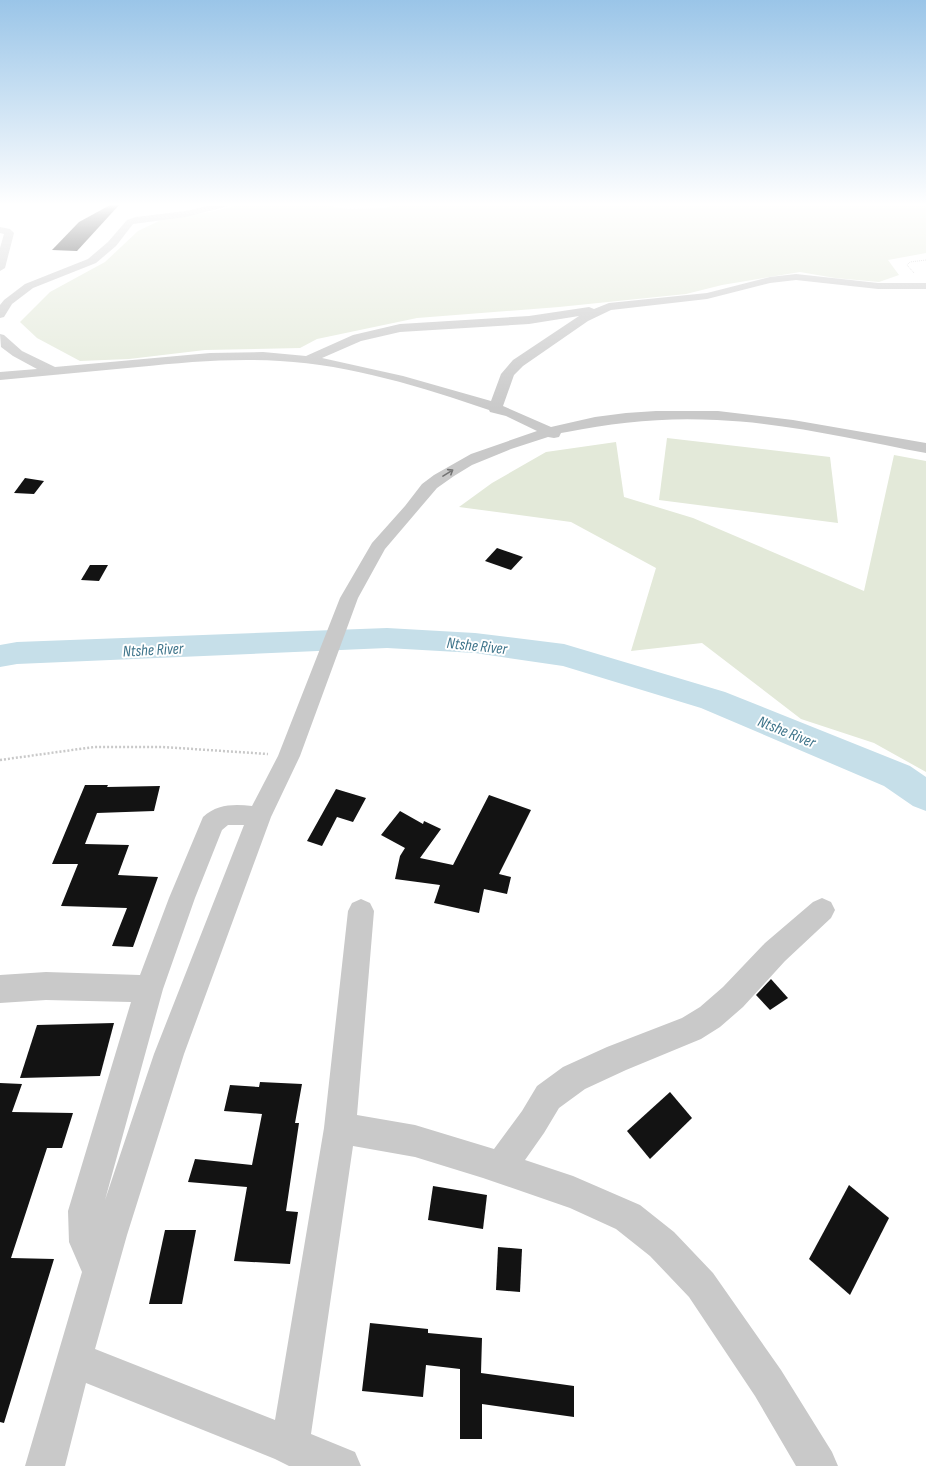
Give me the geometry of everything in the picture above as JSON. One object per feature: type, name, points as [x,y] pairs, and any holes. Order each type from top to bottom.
[{"type":"street","points":[[0,314],[8,302],[29,286],[66,272]]},
{"type":"street","points":[[307,360],[351,340],[386,331],[430,325],[529,320],[610,307],[707,296],[770,280],[805,277],[878,286],[925,286]]},
{"type":"street","points":[[510,444],[514,437],[514,430],[504,413],[508,374],[518,363],[584,318],[610,307]]},
{"type":"street","points":[[0,338],[5,345],[18,354],[53,371]]},
{"type":"street","points":[[0,376],[205,356],[250,356],[307,360],[414,383],[460,396],[504,413],[548,436]]},
{"type":"street","points":[[504,413],[550,421],[586,423],[635,418],[697,415],[747,418],[926,448]]},
{"type":"street","points":[[45,1466],[100,1269],[169,1054],[259,817],[289,756],[349,598],[379,546],[411,510],[420,496],[449,472],[467,462],[510,444],[548,436],[619,426],[682,422],[740,424],[830,431]]},
{"type":"street","points":[[411,510],[476,469],[497,458],[548,436],[586,423]]},
{"type":"street","points":[[100,1269],[88,1250],[84,1232],[85,1210],[149,989],[182,898],[212,824],[221,815],[226,814],[259,817]]},
{"type":"street","points":[[500,1168],[548,1097],[574,1078],[618,1058],[691,1029],[733,997],[775,952],[822,910]]},
{"type":"street","points":[[290,1446],[340,1128],[361,911]]},
{"type":"street","points":[[0,989],[46,986],[149,989]]},
{"type":"street","points":[[340,1128],[415,1141],[573,1193],[628,1217],[662,1244],[701,1285],[768,1383],[818,1466]]},
{"type":"street","points":[[74,1359],[341,1466]]},
{"type":"path","points":[[913,272],[925,286]]},
{"type":"path","points":[[0,760],[94,747],[163,747],[289,756]]},
{"type":"green space","points":[[86,272],[798,272],[722,285],[686,294],[559,307],[417,318],[317,339],[300,348],[205,350],[129,359],[80,361],[37,338],[20,322],[50,292]]},
{"type":"green space","points":[[802,272],[897,272],[899,275],[879,282],[835,278]]},
{"type":"green space","points":[[667,438],[830,457],[838,523],[659,500]]},
{"type":"green space","points":[[616,442],[624,497],[693,518],[864,591],[894,455],[926,461],[926,772],[874,743],[801,719],[702,643],[631,651],[656,568],[571,522],[459,507],[492,483],[546,452]]},
{"type":"building","points":[[25,478],[44,481],[34,494],[14,493]]},
{"type":"building","points":[[497,548],[523,557],[511,570],[485,561]]},
{"type":"building","points":[[90,565],[108,565],[99,581],[81,580]]},
{"type":"building","points":[[85,785],[108,785],[107,787],[160,786],[154,811],[97,813],[85,844],[129,845],[118,875],[158,877],[133,947],[112,946],[127,908],[61,906],[78,864],[52,864]]},
{"type":"building","points":[[336,789],[366,798],[353,822],[337,817],[322,846],[307,841]]},
{"type":"building","points":[[489,795],[531,810],[499,874],[511,877],[507,894],[484,889],[479,913],[434,903],[440,885],[395,879],[400,856],[405,848],[381,835],[400,811],[423,824],[424,821],[441,829],[420,858],[453,865]]},
{"type":"building","points":[[771,979],[788,998],[770,1010],[756,995]]},
{"type":"building","points":[[114,1023],[100,1076],[20,1078],[37,1025]]},
{"type":"building","points":[[260,1082],[302,1084],[295,1123],[299,1123],[286,1211],[298,1212],[290,1264],[234,1261],[247,1187],[188,1182],[195,1159],[252,1165],[262,1114],[224,1111],[230,1085],[259,1087]]},
{"type":"building","points":[[0,1083],[22,1084],[12,1112],[73,1113],[62,1148],[47,1148],[11,1258],[54,1259],[4,1423],[0,1422]]},
{"type":"building","points":[[670,1092],[692,1118],[650,1159],[627,1131]]},
{"type":"building","points":[[849,1185],[889,1218],[850,1295],[809,1259]]},
{"type":"building","points":[[433,1186],[487,1195],[483,1229],[428,1220]]},
{"type":"building","points":[[165,1230],[196,1230],[182,1304],[149,1304]]},
{"type":"building","points":[[498,1247],[522,1249],[520,1292],[496,1290]]},
{"type":"building","points":[[370,1323],[428,1329],[428,1333],[482,1338],[481,1373],[574,1386],[574,1417],[482,1404],[482,1439],[460,1439],[460,1369],[426,1365],[423,1397],[362,1391]]},
{"type":"waterway","name":"Ntshe River","points":[[0,656],[17,653],[387,638],[475,643],[564,655],[713,700],[897,776],[926,796]]}]
